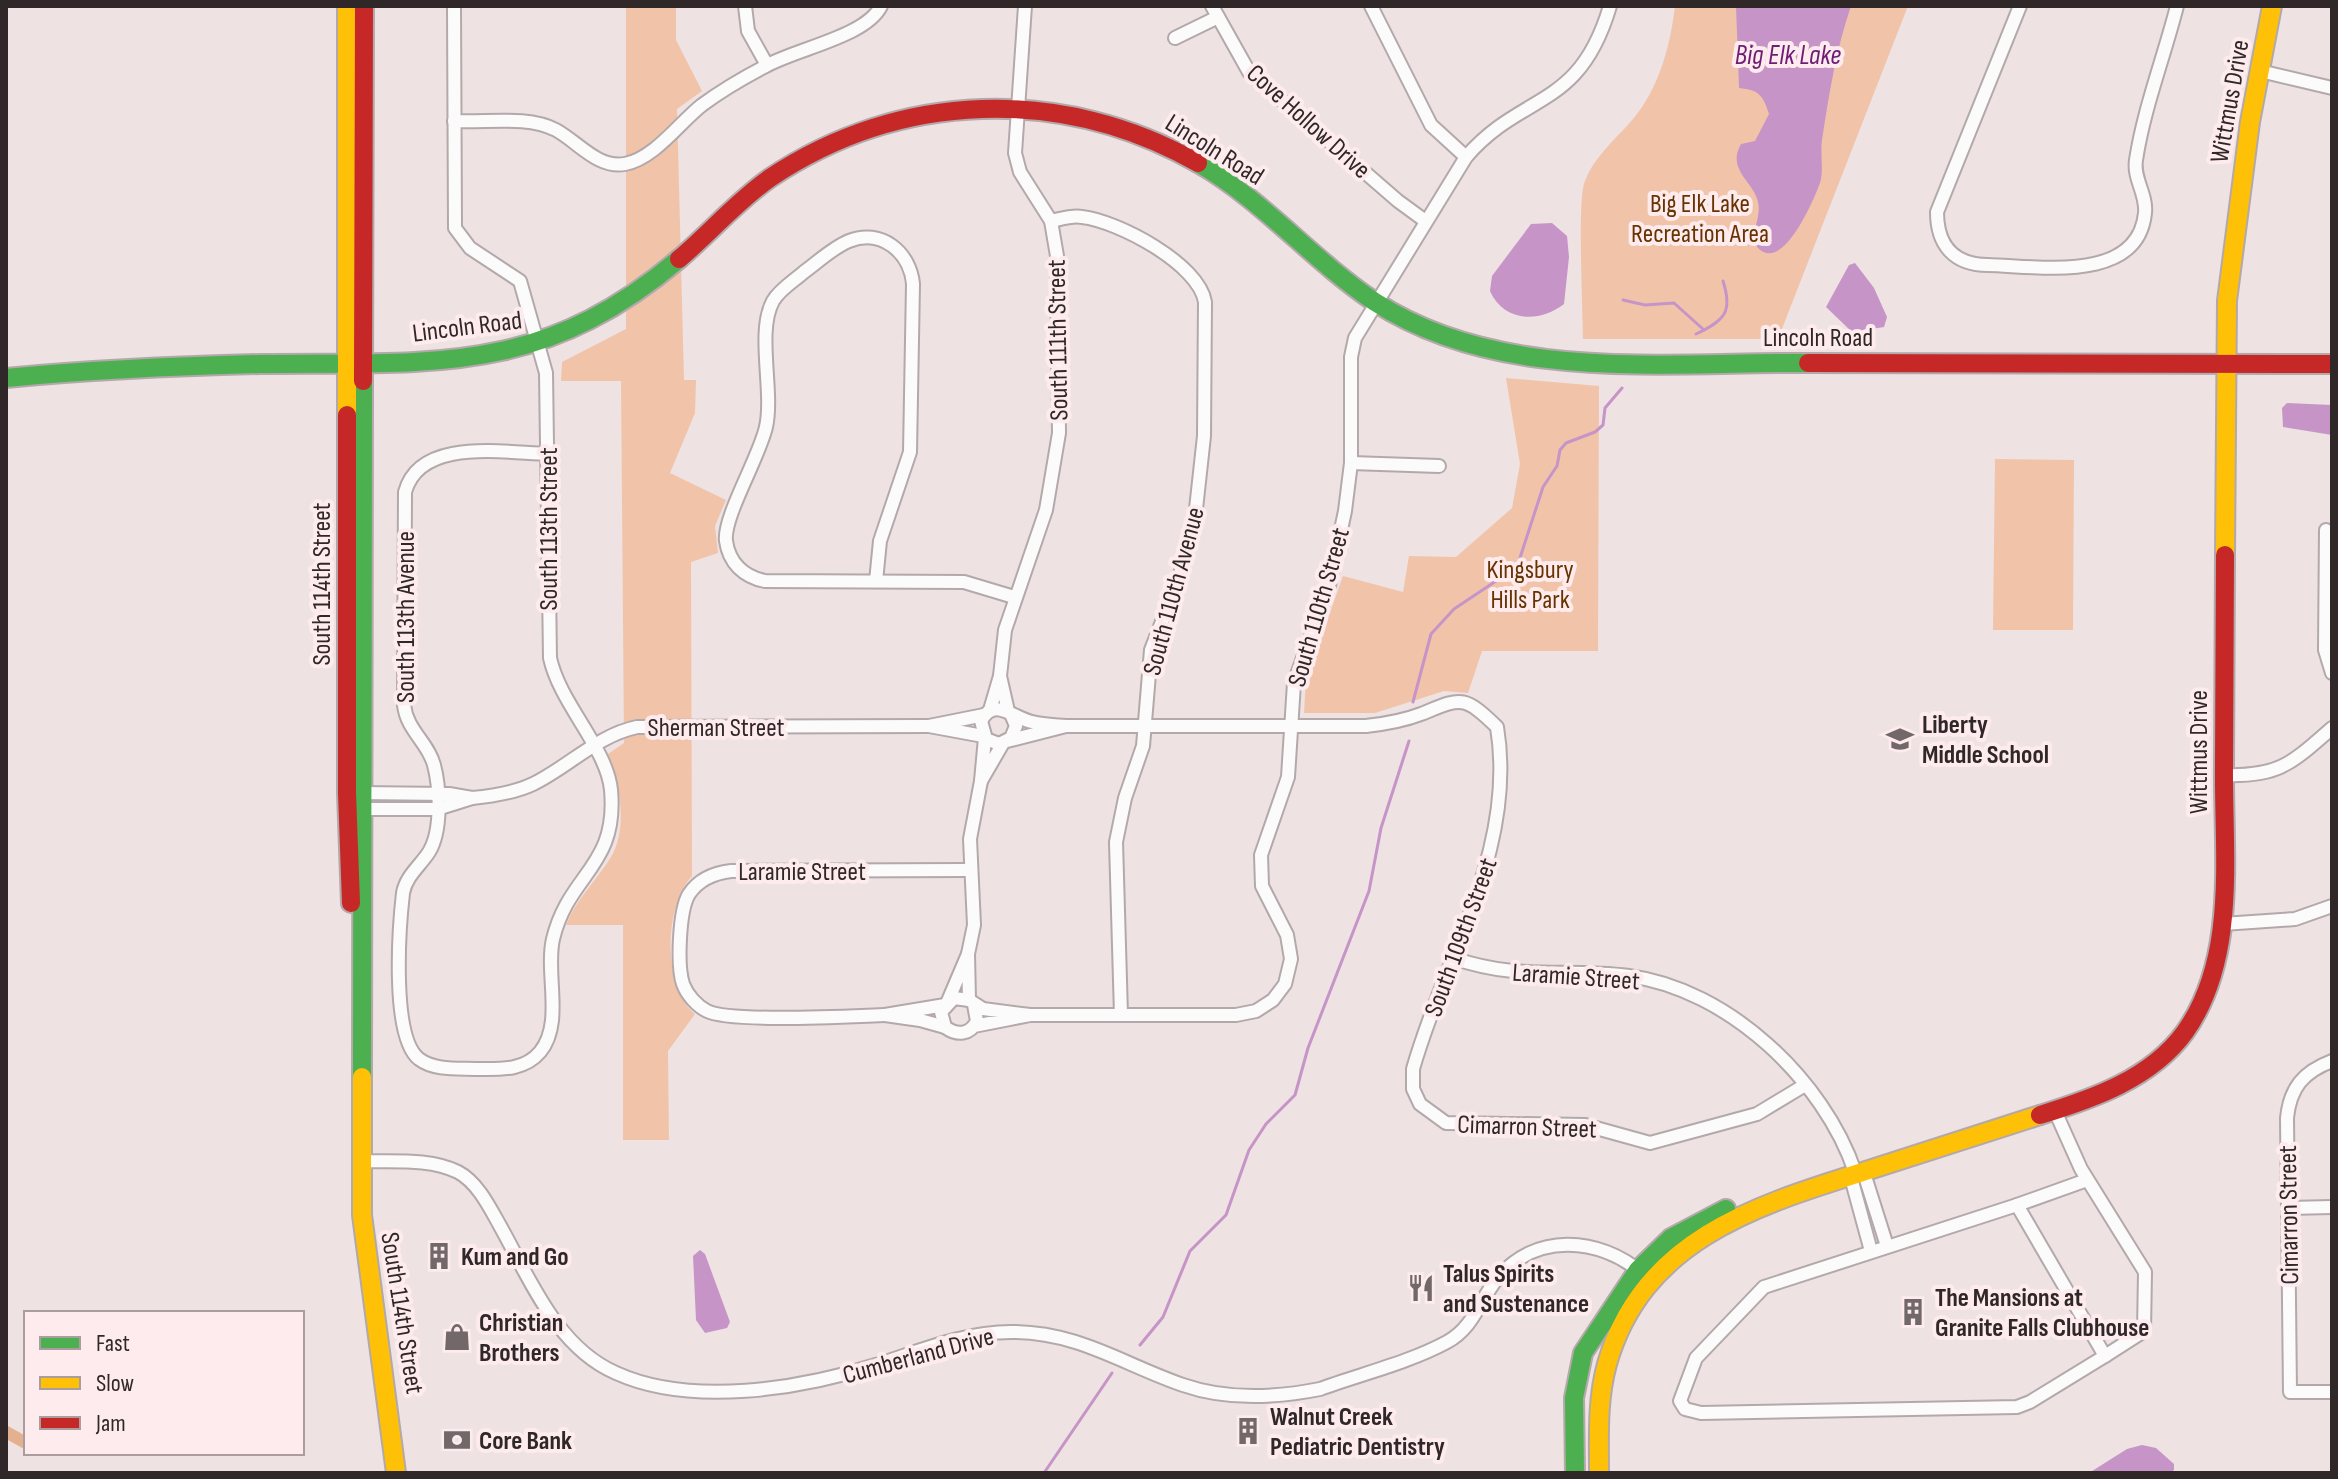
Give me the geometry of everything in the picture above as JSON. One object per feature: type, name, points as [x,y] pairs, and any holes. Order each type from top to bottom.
[{"type":"street","name":"South 114th Street","points":[[347,6],[356,363]]},
{"type":"street","name":"South 114th Street","points":[[364,6],[356,363],[355,801],[364,1252],[390,1398],[396,1473]]},
{"type":"street","name":"South 113th Street","points":[[407,1044],[423,1062],[448,1068],[512,1068],[538,1054],[550,1030],[552,947],[559,919],[575,888],[602,854],[610,833],[610,784],[557,684],[550,658],[546,373],[520,281],[470,248],[455,228],[454,6]]},
{"type":"street","points":[[745,6],[748,31],[767,65]]},
{"type":"street","points":[[454,121],[543,125],[594,157],[609,164],[624,164],[642,157],[702,106],[767,65],[855,29],[867,22],[881,6]]},
{"type":"street","name":"South 111th Street","points":[[987,712],[1000,676],[1003,638],[1014,597],[1046,510],[1057,457],[1057,256],[1051,221],[1017,163],[1016,108],[1025,6]]},
{"type":"street","points":[[1371,6],[1431,125],[1466,157],[1489,133],[1549,98],[1571,81],[1589,57],[1610,6]]},
{"type":"street","points":[[2020,6],[1940,200],[1937,225],[1946,249],[1956,257],[1978,265],[2097,265],[2116,258],[2129,248],[2145,216],[2145,199],[2135,162],[2177,6]]},
{"type":"street","name":"Wittmus Drive","points":[[1575,1473],[1574,1398],[1583,1353],[1671,1238],[1701,1219],[1727,1209],[1764,1203],[2055,1111],[2135,1080],[2171,1050],[2207,996],[2223,924],[2227,364],[2232,255],[2272,6]]},
{"type":"street","points":[[1175,38],[1215,11]]},
{"type":"street","name":"Cove Hollow Drive","points":[[1215,11],[1249,72],[1424,220]]},
{"type":"street","points":[[2260,71],[2332,88]]},
{"type":"street","name":"Lincoln Road","points":[[6,378],[144,366],[356,363],[469,357],[537,343],[603,315],[648,287],[766,180],[834,142],[908,117],[975,107],[1016,108],[1109,123],[1185,155],[1230,184],[1375,302],[1454,339],[1519,354],[1570,361],[2332,364]]},
{"type":"street","name":"South 110th Street","points":[[1121,1015],[1246,1014],[1273,1000],[1285,984],[1290,969],[1287,935],[1266,896],[1260,863],[1264,839],[1288,777],[1297,671],[1322,605],[1340,541],[1351,463],[1352,349],[1375,302],[1466,157]]},
{"type":"street","name":"South 110th Avenue","points":[[1051,221],[1083,217],[1133,235],[1188,271],[1205,297],[1205,419],[1198,495],[1185,561],[1151,650],[1141,754],[1125,798],[1116,842],[1121,1015]]},
{"type":"street","points":[[876,581],[878,547],[910,452],[913,284],[909,264],[901,252],[885,242],[866,237],[838,246],[781,290],[771,306],[768,418],[745,486],[727,521],[726,538],[731,558],[746,574],[765,581],[964,582],[1014,597]]},
{"type":"street","name":"South 113th Avenue","points":[[407,1044],[401,1023],[401,902],[407,880],[432,847],[437,794],[432,757],[410,729],[404,705],[404,500],[410,478],[422,464],[435,456],[549,454]]},
{"type":"street","points":[[1351,463],[1439,466]]},
{"type":"street","points":[[2326,530],[2325,650],[2332,673]]},
{"type":"street","name":"South 111th Street","points":[[1000,676],[1010,713]]},
{"type":"street","name":"South 109th Street","points":[[1291,725],[1387,723],[1422,713],[1443,702],[1460,701],[1481,712],[1497,727],[1500,748],[1495,834],[1489,861],[1412,1072],[1415,1094],[1430,1114]]},
{"type":"street","points":[[945,1027],[941,1017],[968,954],[974,925],[969,870],[972,825],[981,781],[984,737],[980,725],[987,712],[1010,713],[1035,723],[1066,726],[1291,725]]},
{"type":"street","name":"Sherman Street","points":[[929,726],[987,712]]},
{"type":"street","points":[[981,781],[1016,726],[1010,713]]},
{"type":"street","name":"Sherman Street","points":[[355,801],[437,809],[472,798],[505,793],[533,784],[621,732],[649,726],[929,726],[984,737]]},
{"type":"street","points":[[984,737],[1005,742],[1066,726]]},
{"type":"street","points":[[2224,775],[2257,776],[2278,771],[2332,728]]},
{"type":"street","name":"Sherman Street","points":[[355,801],[437,794],[472,798]]},
{"type":"street","name":"Laramie Street","points":[[885,1015],[713,1014],[697,1005],[683,985],[682,915],[688,894],[703,880],[720,873],[969,870]]},
{"type":"street","points":[[2223,924],[2295,919],[2332,906]]},
{"type":"street","points":[[968,954],[971,1002],[978,1015],[974,1026]]},
{"type":"street","name":"Laramie Street","points":[[1453,958],[1508,973],[1620,975],[1676,988],[1717,1009],[1759,1040],[1805,1085],[1846,1149],[1856,1172]]},
{"type":"street","points":[[885,1015],[961,997],[1030,1015]]},
{"type":"street","points":[[885,1015],[945,1027],[960,1034],[974,1026],[1030,1015],[1121,1015]]},
{"type":"street","name":"Cimarron Street","points":[[2332,1061],[2315,1067],[2298,1081],[2289,1099],[2288,1208],[2290,1392],[2332,1392]]},
{"type":"street","name":"Cimarron Street","points":[[1430,1114],[1457,1124],[1592,1126],[1656,1143],[1757,1114],[1805,1085]]},
{"type":"street","points":[[2055,1111],[2087,1180],[2147,1280],[2144,1331],[2017,1407],[1701,1413],[1685,1409],[1680,1401],[1696,1358],[1764,1287],[2087,1180]]},
{"type":"street","name":"Cumberland Drive","points":[[363,1161],[436,1165],[461,1173],[480,1192],[546,1308],[575,1346],[614,1373],[658,1388],[770,1388],[815,1381],[967,1337],[1011,1332],[1078,1341],[1183,1385],[1210,1392],[1243,1396],[1299,1393],[1320,1389],[1448,1342],[1475,1317],[1503,1272],[1516,1260],[1546,1246],[1594,1247],[1645,1275]]},
{"type":"street","points":[[1856,1172],[1887,1246]]},
{"type":"street","points":[[1856,1172],[1871,1251]]},
{"type":"street","points":[[2017,1205],[2105,1356]]},
{"type":"street","points":[[2288,1208],[2332,1207]]},
{"type":"street","name":"Wittmus Drive","points":[[1599,1473],[1599,1400],[1605,1367],[1645,1275]]},
{"type":"green space","points":[[626,6],[676,6],[676,40],[702,91],[677,109],[684,380],[696,380],[695,413],[670,473],[726,500],[715,526],[718,553],[691,562],[692,876],[676,906],[671,946],[677,985],[684,1002],[695,1014],[668,1051],[669,1140],[623,1140],[623,925],[566,925],[611,857],[621,820],[619,792],[608,754],[624,743],[621,381],[561,381],[562,362],[626,329]]},
{"type":"green space","name":"Big Elk Lake Recreation Area","points":[[1675,6],[1908,6],[1778,339],[1583,339],[1581,231],[1585,181],[1597,159],[1636,115],[1654,87],[1670,39]]},
{"type":"green space","name":"Kingsbury Hills Park","points":[[1506,378],[1599,386],[1598,651],[1482,651],[1468,693],[1444,691],[1375,713],[1304,713],[1306,679],[1343,576],[1403,592],[1409,556],[1456,557],[1512,508],[1520,464]]},
{"type":"green space","points":[[1995,459],[2074,460],[2073,630],[1993,630]]},
{"type":"shaded area","points":[[6,1425],[24,1435],[24,1449],[6,1439]]},
{"type":"water","name":"Big Elk Lake","points":[[1736,6],[1851,6],[1830,89],[1822,140],[1820,183],[1793,235],[1773,253],[1763,252],[1753,241],[1758,202],[1737,161],[1741,144],[1755,141],[1769,114],[1759,95],[1739,88]]},
{"type":"water","points":[[1552,223],[1567,236],[1569,257],[1564,304],[1533,317],[1512,314],[1496,301],[1490,291],[1492,276],[1531,224]]},
{"type":"water","points":[[1855,263],[1874,288],[1887,317],[1884,327],[1852,332],[1826,307],[1849,265]]},
{"type":"water","points":[[2287,403],[2332,405],[2332,435],[2283,427],[2282,408]]},
{"type":"water","points":[[700,1250],[705,1254],[730,1322],[727,1328],[705,1333],[696,1320],[693,1256]]},
{"type":"water","points":[[2142,1445],[2156,1448],[2174,1464],[2174,1470],[2170,1473],[2089,1473],[2127,1449]]},
{"type":"waterway","points":[[1696,334],[1724,314],[1727,300],[1723,281]]},
{"type":"waterway","points":[[1623,300],[1645,305],[1674,303],[1704,330]]},
{"type":"waterway","points":[[1413,702],[1431,634],[1454,609],[1517,567],[1543,487],[1557,466],[1560,450],[1566,443],[1595,432],[1603,425],[1605,408],[1622,388]]},
{"type":"waterway","points":[[1140,1345],[1163,1317],[1190,1251],[1226,1215],[1249,1150],[1266,1124],[1295,1095],[1308,1048],[1369,891],[1381,828],[1409,741]]},
{"type":"waterway","points":[[1044,1473],[1112,1373]]},
{"type":"traffic: fast","points":[[1198,163],[1244,194],[1375,302],[1424,328],[1475,346],[1529,357],[1642,365],[1808,363]]},
{"type":"traffic: fast","points":[[6,378],[197,366],[431,361],[481,355],[530,344],[579,325],[628,297],[679,259]]},
{"type":"traffic: fast","points":[[362,1077],[363,381]]},
{"type":"traffic: fast","points":[[1575,1473],[1574,1398],[1583,1353],[1638,1270],[1671,1238],[1726,1209]]},
{"type":"traffic: slow","points":[[347,6],[347,415]]},
{"type":"traffic: slow","points":[[2225,555],[2227,301],[2250,122],[2272,6]]},
{"type":"traffic: slow","points":[[362,1077],[362,1215],[396,1473]]},
{"type":"traffic: slow","points":[[1599,1473],[1600,1405],[1607,1364],[1624,1321],[1648,1285],[1677,1256],[1711,1232],[1789,1196],[2040,1115]]},
{"type":"traffic: jam","points":[[363,381],[364,6]]},
{"type":"traffic: jam","points":[[679,259],[770,178],[820,149],[873,128],[927,115],[982,109],[1037,111],[1092,121],[1146,138],[1198,163]]},
{"type":"traffic: jam","points":[[1808,363],[2332,364]]},
{"type":"traffic: jam","points":[[347,415],[347,793],[351,903]]},
{"type":"traffic: jam","points":[[2040,1115],[2100,1094],[2155,1063],[2185,1032],[2202,1003],[2213,971],[2224,904],[2225,555]]},
{"type":"place","name":"Liberty Middle School","points":[[1900,739]]},
{"type":"place","name":"Kum and Go","points":[[439,1256]]},
{"type":"place","name":"Talus Spirits and Sustenance","points":[[1421,1288]]},
{"type":"place","name":"The Mansions at Granite Falls Clubhouse","points":[[1913,1312]]},
{"type":"place","name":"Christian Brothers","points":[[457,1337]]},
{"type":"place","name":"Walnut Creek Pediatric Dentistry","points":[[1248,1431]]},
{"type":"place","name":"Core Bank","points":[[457,1440]]}]
